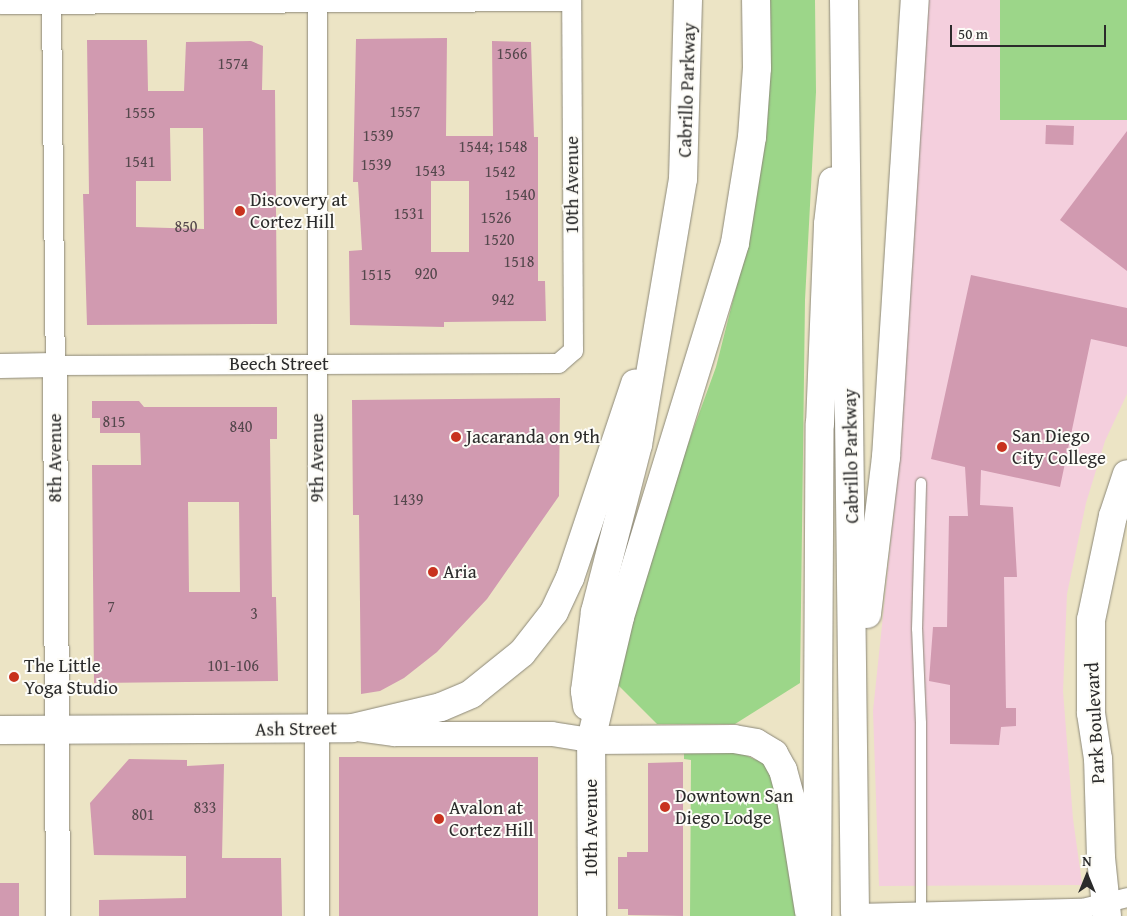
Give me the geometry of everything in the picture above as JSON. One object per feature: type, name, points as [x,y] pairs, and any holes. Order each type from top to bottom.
[{"type":"main road","name":"Cabrillo Parkway","points":[[591,740],[585,691],[595,612],[638,445],[683,178],[688,0]]},
{"type":"main road","points":[[756,0],[757,68],[752,137],[735,243],[620,617],[591,740],[734,739],[756,742],[774,754],[783,770],[791,799],[810,916]]},
{"type":"main road","name":"Cabrillo Parkway","points":[[844,0],[847,60],[855,914]]},
{"type":"main road","points":[[853,737],[886,457],[914,0]]},
{"type":"main road","points":[[817,916],[820,424],[828,224],[847,60]]},
{"type":"main road","points":[[352,728],[441,706],[471,694],[522,653],[554,612],[576,560],[663,298]]},
{"type":"main road","name":"Park Boulevard","points":[[1113,905],[1098,760],[1091,713],[1091,620],[1113,516],[1127,474]]},
{"type":"main road","name":"Ash Street","points":[[0,730],[317,730],[352,728]]},
{"type":"main road","name":"10th Avenue","points":[[591,740],[592,916]]},
{"type":"street","points":[[0,4],[51,2],[571,0]]},
{"type":"street","name":"10th Avenue","points":[[558,363],[573,350],[571,0]]},
{"type":"street","name":"9th Avenue","points":[[317,1],[317,916]]},
{"type":"street","name":"8th Avenue","points":[[51,2],[55,366],[55,729],[58,916]]},
{"type":"street","name":"Beech Street","points":[[0,366],[558,363]]},
{"type":"street","name":"Ash Street","points":[[352,728],[395,734],[552,734],[591,740]]},
{"type":"street","points":[[855,914],[1082,908],[1113,905]]},
{"type":"lane","points":[[921,482],[917,629],[921,724],[921,911]]},
{"type":"shaded area","name":"San Diego City College","points":[[929,0],[1127,0],[1127,394],[1105,441],[1086,503],[1067,594],[1063,691],[1073,819],[1082,883],[1127,899],[1079,885],[879,886],[873,711],[900,453],[916,160]]},
{"type":"green space","points":[[770,0],[815,0],[816,92],[805,300],[800,683],[735,724],[657,724],[616,683],[623,642],[672,488],[716,367],[745,253],[770,67]]},
{"type":"green space","points":[[1000,0],[1127,0],[1127,120],[1000,120]]},
{"type":"green space","points":[[684,748],[741,753],[756,760],[758,757],[772,773],[778,790],[797,916],[690,916],[691,760],[684,759]]},
{"type":"building","points":[[447,38],[446,136],[493,136],[492,41],[531,42],[534,137],[538,137],[538,281],[545,281],[546,321],[444,322],[444,327],[350,325],[349,251],[362,250],[358,182],[353,182],[356,39]],"holes":[[[431,181],[469,181],[469,252],[431,252]]]},
{"type":"building","name":"Discovery at Cortez Hill","points":[[87,40],[147,40],[148,91],[184,91],[186,42],[251,41],[263,46],[262,90],[275,90],[277,324],[87,325],[83,194],[89,194]],"holes":[[[170,128],[203,128],[204,229],[136,227],[136,181],[171,181]]]},
{"type":"building","points":[[1046,125],[1074,126],[1073,145],[1045,144]]},
{"type":"building","points":[[1127,131],[1127,271],[1060,220]]},
{"type":"building","points":[[971,275],[1127,308],[1127,347],[1091,339],[1060,487],[981,470],[980,505],[1013,507],[1017,577],[1004,577],[1006,708],[1016,708],[1016,726],[1001,727],[999,745],[950,744],[950,685],[929,681],[933,627],[947,627],[949,516],[968,516],[965,467],[931,459]]},
{"type":"building","points":[[560,398],[559,496],[487,599],[437,652],[404,678],[380,691],[361,694],[359,515],[353,515],[352,400]]},
{"type":"building","points":[[92,401],[139,401],[144,407],[277,407],[277,439],[270,439],[272,597],[276,597],[278,681],[94,683],[92,465],[141,465],[140,433],[100,433],[100,418],[92,418]],"holes":[[[188,502],[239,502],[240,592],[189,592]]]},
{"type":"building","name":"Avalon at Cortez Hill","points":[[339,757],[538,757],[538,916],[339,916]]},
{"type":"building","points":[[129,759],[187,760],[187,766],[224,764],[222,858],[281,858],[282,916],[99,916],[99,900],[186,898],[186,856],[94,855],[90,803]]},
{"type":"building","name":"Downtown San Diego Lodge","points":[[683,762],[683,916],[628,915],[628,909],[618,909],[618,857],[627,857],[627,852],[648,852],[648,763]]},
{"type":"building","points":[[0,883],[19,883],[19,916],[0,916]]},
{"type":"place","name":"Discovery at Cortez Hill","points":[[240,211]]},
{"type":"place","name":"Jacaranda on 9th","points":[[456,437]]},
{"type":"place","name":"San Diego City College","points":[[1002,447]]},
{"type":"place","name":"Aria","points":[[433,572]]},
{"type":"place","name":"The Little Yoga Studio","points":[[14,677]]},
{"type":"place","name":"Downtown San Diego Lodge","points":[[665,807]]},
{"type":"place","name":"Avalon at Cortez Hill","points":[[439,819]]}]
